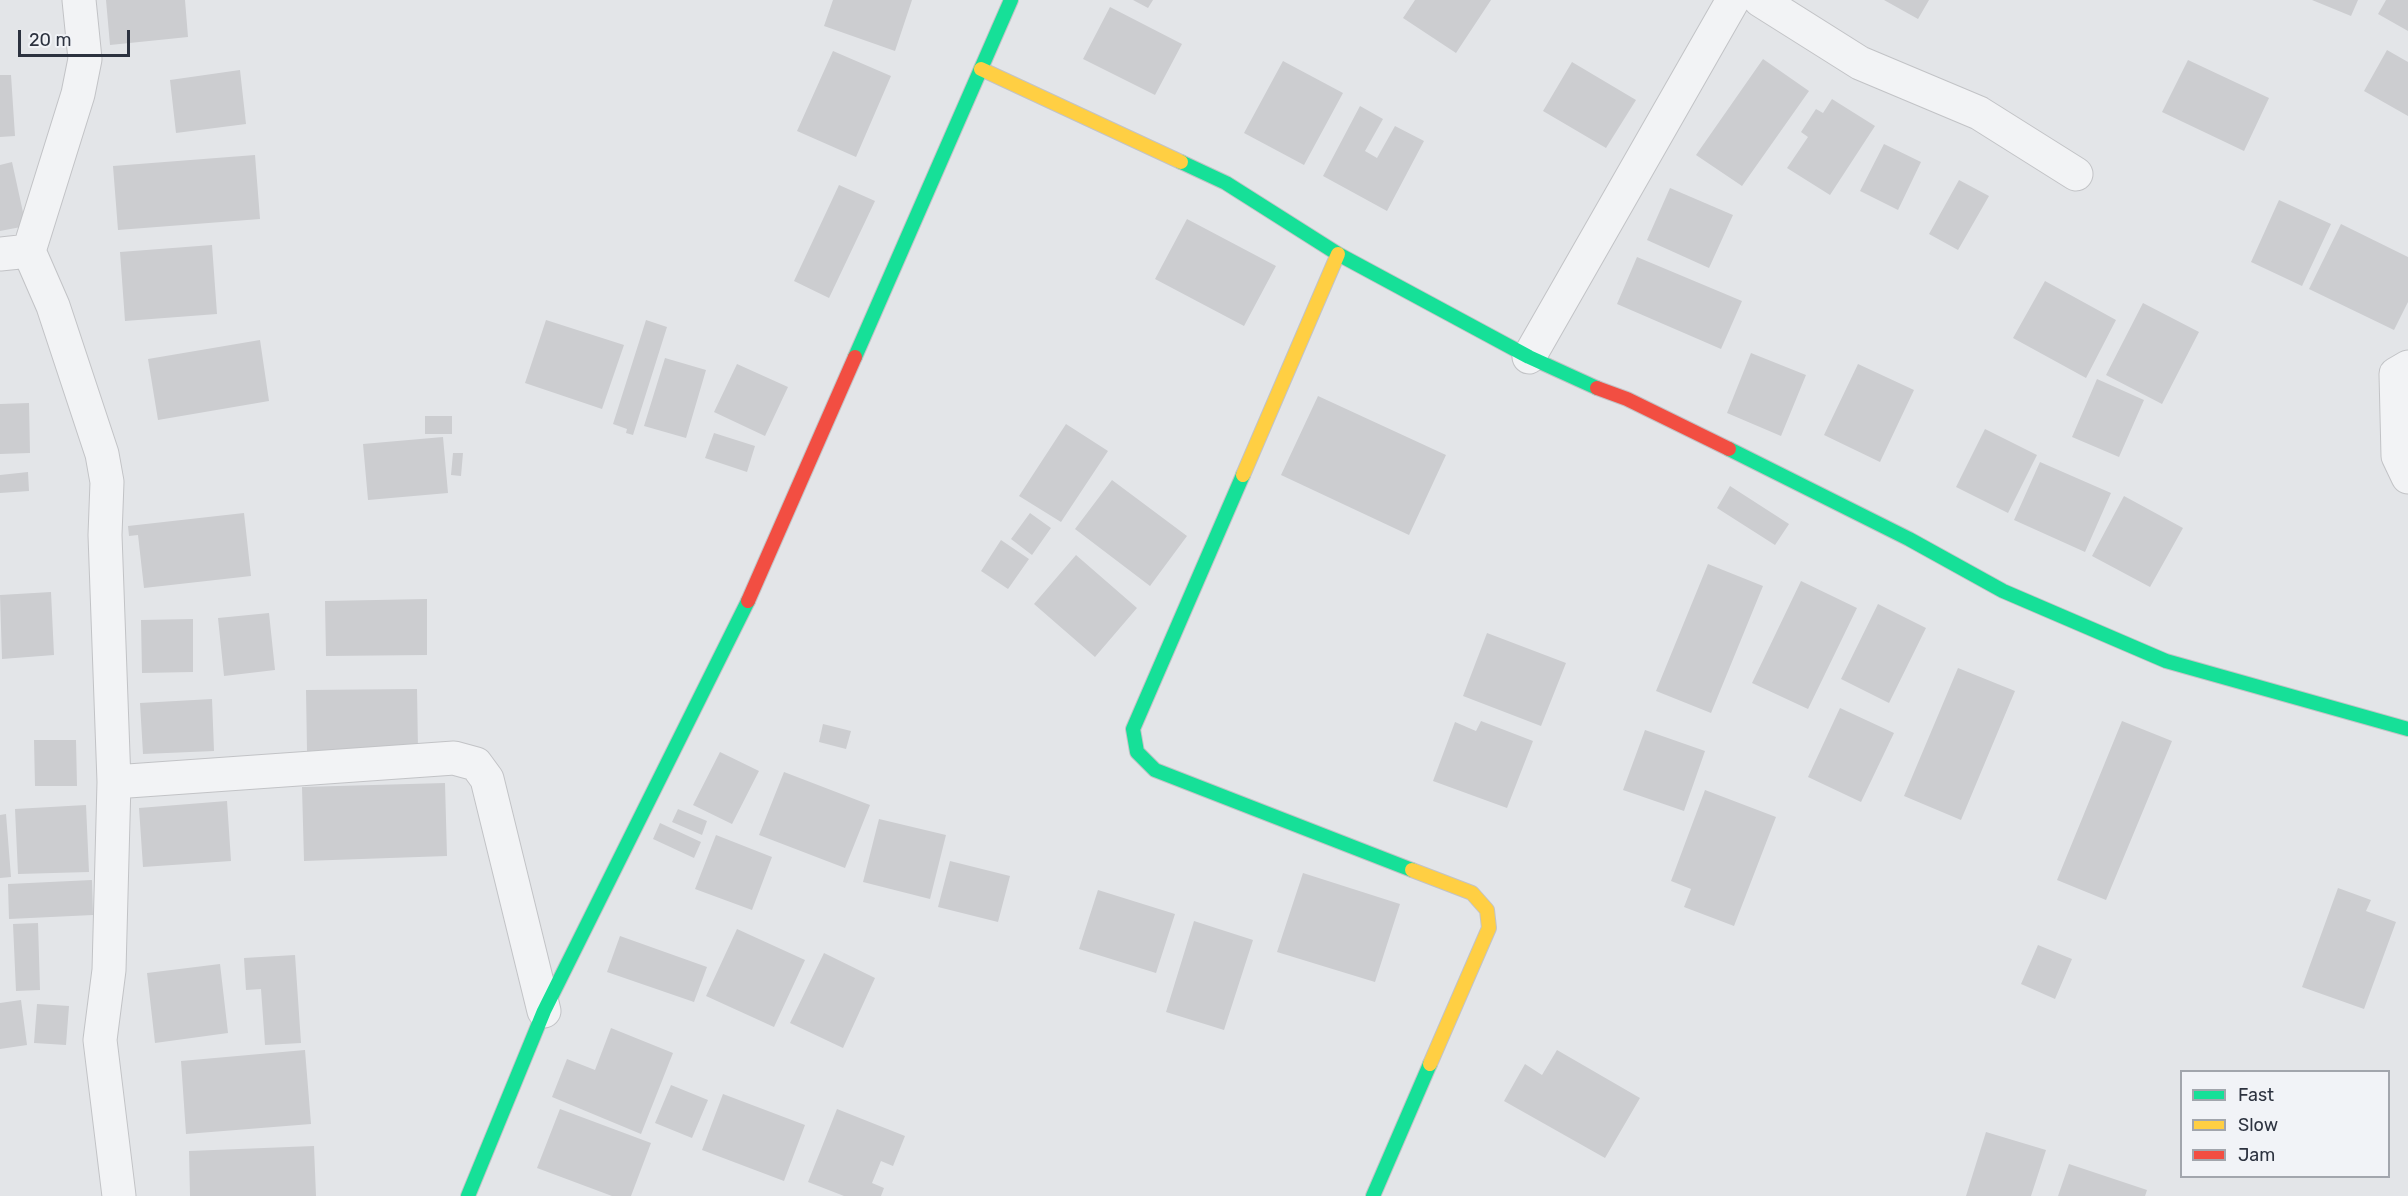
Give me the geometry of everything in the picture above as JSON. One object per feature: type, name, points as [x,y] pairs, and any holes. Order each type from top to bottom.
[{"type":"street","points":[[79,0],[85,59],[78,94],[15,253],[53,306],[102,454],[107,482],[105,535],[114,782],[109,970],[100,1040],[119,1196]]},
{"type":"street","points":[[468,1196],[544,1011],[736,628],[1011,0]]},
{"type":"street","points":[[1529,357],[1733,0]]},
{"type":"street","points":[[1760,0],[1860,63],[1979,113],[2076,174]]},
{"type":"street","points":[[981,69],[1226,183],[1338,254],[1529,357],[1582,383],[1626,399],[1909,539],[2003,591],[2166,661],[2408,729]]},
{"type":"street","points":[[1338,254],[1133,729],[1137,752],[1155,770],[1472,892],[1486,910],[1489,928],[1373,1196]]},
{"type":"street","points":[[2408,367],[2396,374],[2398,456],[2408,477]]},
{"type":"street","points":[[114,782],[454,758],[476,764],[487,779],[544,1011]]},
{"type":"building","points":[[106,0],[185,0],[188,37],[110,45]]},
{"type":"building","points":[[833,0],[912,0],[895,51],[824,26]]},
{"type":"building","points":[[1133,0],[1153,0],[1148,8]]},
{"type":"building","points":[[1415,0],[1491,0],[1456,53],[1403,18]]},
{"type":"building","points":[[1884,0],[1929,0],[1918,19]]},
{"type":"building","points":[[2312,0],[2358,0],[2351,16]]},
{"type":"building","points":[[2386,0],[2408,0],[2408,31],[2378,14]]},
{"type":"building","points":[[1110,7],[1182,44],[1155,95],[1083,59]]},
{"type":"building","points":[[2387,50],[2408,62],[2408,116],[2364,91]]},
{"type":"building","points":[[833,51],[891,76],[856,157],[797,131]]},
{"type":"building","points":[[1763,59],[1809,91],[1742,186],[1696,155]]},
{"type":"building","points":[[2188,60],[2269,98],[2244,151],[2162,112]]},
{"type":"building","points":[[1283,61],[1343,93],[1304,165],[1244,133]]},
{"type":"building","points":[[1572,62],[1636,100],[1606,148],[1543,111]]},
{"type":"building","points":[[240,70],[246,124],[176,133],[170,80]]},
{"type":"building","points":[[0,75],[11,75],[15,136],[0,137]]},
{"type":"building","points":[[1832,99],[1875,126],[1830,195],[1787,168],[1808,137],[1801,132],[1816,109],[1823,113]]},
{"type":"building","points":[[1360,106],[1383,119],[1365,151],[1377,158],[1395,126],[1424,141],[1387,211],[1323,176]]},
{"type":"building","points":[[1884,144],[1921,162],[1898,210],[1860,191]]},
{"type":"building","points":[[255,155],[260,219],[118,230],[113,166]]},
{"type":"building","points":[[12,162],[26,226],[0,231],[0,165]]},
{"type":"building","points":[[1959,180],[1989,196],[1958,250],[1929,234]]},
{"type":"building","points":[[839,185],[875,201],[829,298],[794,281]]},
{"type":"building","points":[[1670,188],[1733,215],[1709,268],[1647,240]]},
{"type":"building","points":[[2279,200],[2331,224],[2302,286],[2251,262]]},
{"type":"building","points":[[1187,219],[1276,266],[1244,326],[1155,279]]},
{"type":"building","points":[[2341,224],[2408,257],[2408,302],[2394,330],[2309,289]]},
{"type":"building","points":[[212,245],[217,314],[125,321],[120,252]]},
{"type":"building","points":[[1637,257],[1742,301],[1721,349],[1617,304]]},
{"type":"building","points":[[2045,281],[2116,320],[2086,378],[2013,338]]},
{"type":"building","points":[[2143,303],[2199,332],[2162,404],[2106,375]]},
{"type":"building","points":[[546,320],[624,345],[602,409],[525,383]]},
{"type":"building","points":[[646,320],[667,327],[633,435],[626,433],[627,429],[613,424]]},
{"type":"building","points":[[260,340],[269,401],[158,420],[148,359]]},
{"type":"building","points":[[1751,353],[1806,375],[1781,436],[1727,413]]},
{"type":"building","points":[[665,358],[706,370],[686,438],[644,426]]},
{"type":"building","points":[[737,364],[788,387],[765,436],[714,412]]},
{"type":"building","points":[[1858,364],[1914,390],[1880,462],[1824,435]]},
{"type":"building","points":[[2097,379],[2144,400],[2119,457],[2072,437]]},
{"type":"building","points":[[1318,396],[1446,455],[1409,535],[1281,475]]},
{"type":"building","points":[[29,403],[30,453],[0,454],[0,404]]},
{"type":"building","points":[[425,416],[452,416],[452,434],[425,434]]},
{"type":"building","points":[[1066,424],[1108,451],[1061,522],[1019,496]]},
{"type":"building","points":[[1985,429],[2037,455],[2008,513],[1956,487]]},
{"type":"building","points":[[714,433],[755,446],[747,472],[705,458]]},
{"type":"building","points":[[443,437],[448,493],[368,500],[363,444]]},
{"type":"building","points":[[453,453],[463,453],[461,476],[451,475]]},
{"type":"building","points":[[2040,462],[2111,493],[2085,552],[2014,520]]},
{"type":"building","points":[[28,472],[29,491],[0,493],[0,475]]},
{"type":"building","points":[[1112,480],[1187,536],[1150,586],[1075,529]]},
{"type":"building","points":[[1730,486],[1789,524],[1775,545],[1717,508]]},
{"type":"building","points":[[2124,496],[2183,528],[2150,587],[2092,556]]},
{"type":"building","points":[[244,513],[251,576],[144,588],[138,535],[129,536],[128,526]]},
{"type":"building","points":[[1030,513],[1051,528],[1032,555],[1011,539]]},
{"type":"building","points":[[1001,540],[1029,559],[1008,589],[981,571]]},
{"type":"building","points":[[1076,555],[1137,608],[1095,657],[1034,604]]},
{"type":"building","points":[[1708,564],[1763,586],[1711,713],[1656,691]]},
{"type":"building","points":[[1801,581],[1857,608],[1808,709],[1752,683]]},
{"type":"building","points":[[51,592],[54,655],[2,659],[0,595]]},
{"type":"building","points":[[427,599],[427,655],[326,656],[325,601]]},
{"type":"building","points":[[1878,604],[1926,628],[1889,703],[1841,679]]},
{"type":"building","points":[[269,613],[275,670],[224,676],[218,618]]},
{"type":"building","points":[[193,619],[193,672],[142,673],[141,620]]},
{"type":"building","points":[[1487,633],[1566,663],[1541,726],[1463,696]]},
{"type":"building","points":[[1958,668],[2015,691],[1961,820],[1904,796]]},
{"type":"building","points":[[417,689],[418,750],[307,751],[306,690]]},
{"type":"building","points":[[212,699],[214,751],[143,754],[140,703]]},
{"type":"building","points":[[1840,708],[1894,733],[1861,802],[1808,777]]},
{"type":"building","points":[[1481,721],[1533,741],[1507,808],[1433,781],[1455,722],[1476,731]]},
{"type":"building","points":[[2122,721],[2172,741],[2106,900],[2057,880]]},
{"type":"building","points":[[823,724],[851,731],[846,749],[819,742]]},
{"type":"building","points":[[1645,730],[1705,751],[1684,811],[1623,790]]},
{"type":"building","points":[[34,740],[76,740],[77,786],[35,786]]},
{"type":"building","points":[[720,752],[759,771],[732,824],[693,805]]},
{"type":"building","points":[[784,772],[870,805],[845,868],[759,835]]},
{"type":"building","points":[[445,783],[447,856],[304,861],[302,787]]},
{"type":"building","points":[[1705,790],[1776,817],[1734,926],[1684,907],[1691,889],[1671,881]]},
{"type":"building","points":[[227,801],[231,861],[143,867],[139,808]]},
{"type":"building","points":[[86,805],[89,872],[18,874],[15,809]]},
{"type":"building","points":[[678,809],[707,821],[702,835],[672,822]]},
{"type":"building","points":[[6,814],[11,877],[0,878],[0,815]]},
{"type":"building","points":[[879,819],[946,835],[930,899],[863,882]]},
{"type":"building","points":[[660,823],[701,842],[694,858],[653,839]]},
{"type":"building","points":[[716,835],[772,857],[752,910],[695,889]]},
{"type":"building","points":[[950,861],[1010,876],[998,922],[938,907]]},
{"type":"building","points":[[1303,873],[1400,904],[1375,982],[1277,952]]},
{"type":"building","points":[[92,880],[93,915],[9,919],[8,884]]},
{"type":"building","points":[[2338,888],[2371,900],[2366,911],[2396,922],[2364,1009],[2302,987]]},
{"type":"building","points":[[1098,890],[1175,914],[1156,973],[1079,949]]},
{"type":"building","points":[[1194,921],[1253,940],[1224,1030],[1166,1012]]},
{"type":"building","points":[[38,923],[40,990],[16,991],[13,924]]},
{"type":"building","points":[[737,929],[805,960],[774,1027],[706,996]]},
{"type":"building","points":[[620,936],[707,967],[694,1002],[607,972]]},
{"type":"building","points":[[2038,945],[2072,959],[2055,999],[2021,984]]},
{"type":"building","points":[[824,953],[875,978],[843,1048],[790,1023]]},
{"type":"building","points":[[295,955],[301,1043],[265,1045],[261,989],[246,990],[244,958]]},
{"type":"building","points":[[220,964],[228,1033],[155,1043],[147,973]]},
{"type":"building","points":[[21,1000],[27,1045],[0,1049],[0,1003]]},
{"type":"building","points":[[37,1004],[69,1006],[66,1045],[34,1043]]},
{"type":"building","points":[[611,1028],[673,1053],[641,1134],[552,1097],[567,1059],[595,1070]]},
{"type":"building","points":[[305,1050],[311,1124],[186,1134],[181,1061]]},
{"type":"building","points":[[1557,1050],[1640,1098],[1605,1158],[1504,1101],[1525,1064],[1542,1075]]},
{"type":"building","points":[[671,1085],[708,1100],[692,1138],[655,1123]]},
{"type":"building","points":[[723,1094],[805,1125],[784,1181],[702,1150]]},
{"type":"building","points":[[560,1109],[651,1143],[631,1196],[612,1196],[537,1168]]},
{"type":"building","points":[[837,1109],[905,1136],[893,1166],[881,1161],[872,1183],[884,1188],[881,1196],[844,1196],[808,1182]]},
{"type":"building","points":[[1986,1132],[2046,1150],[2031,1196],[1966,1196]]},
{"type":"building","points":[[314,1146],[316,1196],[190,1196],[189,1151]]},
{"type":"building","points":[[2069,1164],[2147,1190],[2145,1196],[2058,1196]]},
{"type":"traffic: fast","points":[[855,357],[1011,0]]},
{"type":"traffic: fast","points":[[1181,162],[1226,183],[1338,254],[1529,357],[1597,388]]},
{"type":"traffic: fast","points":[[1729,449],[1909,539],[2003,591],[2166,661],[2408,729]]},
{"type":"traffic: fast","points":[[1243,475],[1133,729],[1137,752],[1155,770],[1412,870]]},
{"type":"traffic: fast","points":[[468,1196],[544,1011],[748,601]]},
{"type":"traffic: fast","points":[[1373,1196],[1430,1064]]},
{"type":"traffic: slow","points":[[981,69],[1181,162]]},
{"type":"traffic: slow","points":[[1243,475],[1338,254]]},
{"type":"traffic: slow","points":[[1412,870],[1472,893],[1487,910],[1489,928],[1430,1064]]},
{"type":"traffic: jam","points":[[748,601],[855,357]]},
{"type":"traffic: jam","points":[[1597,388],[1627,399],[1729,449]]}]
